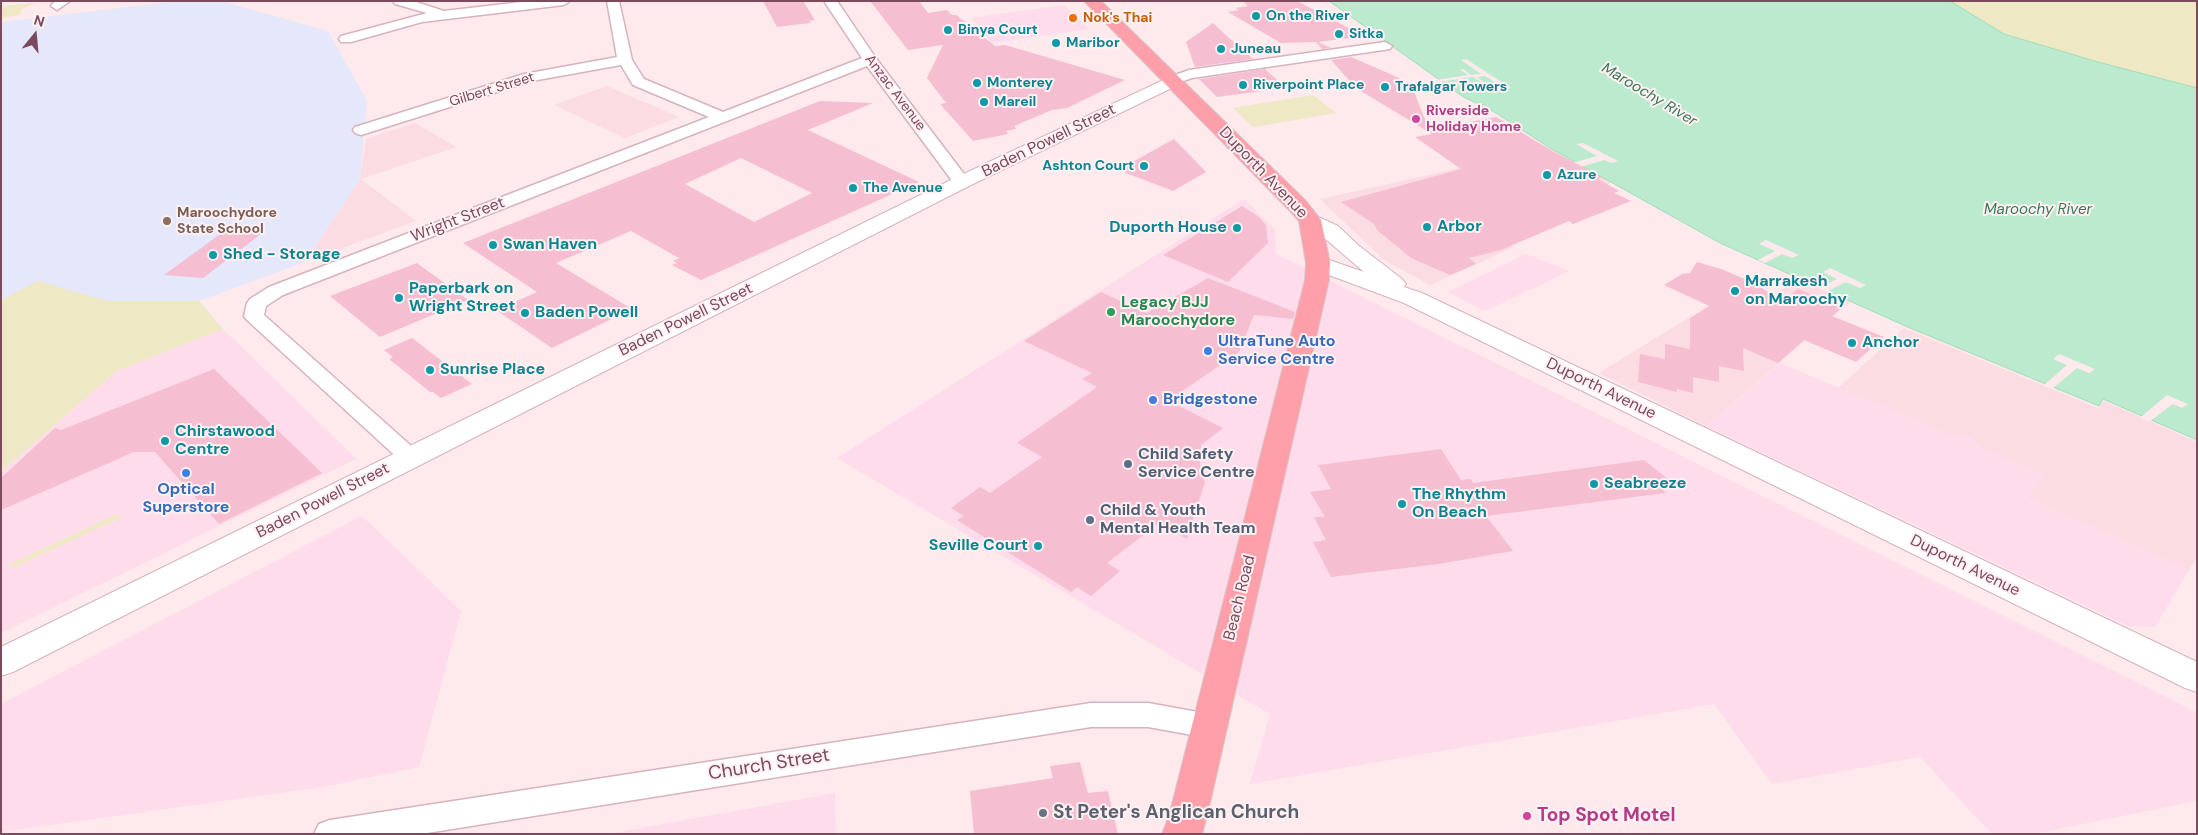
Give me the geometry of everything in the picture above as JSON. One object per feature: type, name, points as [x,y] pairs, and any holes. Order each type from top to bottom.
[{"type":"main road","name":"Duporth Avenue","points":[[1092,1],[1298,206],[1310,220],[1318,263]]},
{"type":"main road","name":"Beach Road","points":[[1186,828],[1317,280],[1318,263]]},
{"type":"street","points":[[399,1],[446,15]]},
{"type":"street","points":[[346,38],[421,18],[564,1]]},
{"type":"street","points":[[613,1],[625,60],[638,82],[722,117]]},
{"type":"street","name":"Anzac Avenue","points":[[830,1],[870,60],[962,182]]},
{"type":"street","name":"Baden Powell Street","points":[[4,663],[410,457],[962,182],[1172,81],[1189,74],[1384,46]]},
{"type":"street","name":"Gilbert Street","points":[[361,130],[529,77],[625,60]]},
{"type":"street","name":"Wright Street","points":[[410,457],[254,316],[258,303],[276,290],[870,60]]},
{"type":"street","points":[[1310,220],[1330,232],[1350,250],[1413,298]]},
{"type":"street","name":"Duporth Avenue","points":[[1318,263],[1413,298],[2197,678]]},
{"type":"street","name":"Church Street","points":[[330,834],[1091,715],[1148,715],[1209,726]]},
{"type":"shaded area","name":"Maroochydore State School","points":[[179,1],[221,1],[328,31],[367,101],[360,179],[305,262],[199,301],[223,329],[117,371],[1,472],[1,22]]},
{"type":"shaded area","points":[[1950,1],[2197,1],[2197,88],[2098,62],[2004,34]]},
{"type":"shaded area","points":[[35,3],[22,9],[19,15],[1,18],[1,6]]},
{"type":"shaded area","points":[[1064,5],[1089,29],[992,43],[971,18]]},
{"type":"shaded area","points":[[607,86],[679,117],[625,138],[554,105]]},
{"type":"shaded area","points":[[1313,95],[1336,113],[1253,127],[1233,108]]},
{"type":"shaded area","points":[[415,123],[456,147],[361,179],[416,221],[305,262],[360,179],[366,139]]},
{"type":"shaded area","points":[[1550,148],[1613,182],[1479,232],[1514,247],[1430,285],[1384,260],[1320,199]]},
{"type":"shaded area","points":[[1244,199],[1275,229],[1276,254],[2197,712],[2197,801],[2034,834],[1992,834],[1920,757],[1772,784],[1714,704],[1250,784],[1270,714],[837,458]]},
{"type":"shaded area","points":[[1526,254],[1569,271],[1485,311],[1448,292]]},
{"type":"shaded area","points":[[1797,279],[1850,302],[1706,426],[1599,373],[1690,317],[1723,331]]},
{"type":"shaded area","points":[[38,281],[108,301],[199,301],[223,329],[117,371],[1,472],[1,300]]},
{"type":"shaded area","points":[[1904,328],[2098,408],[2104,401],[2197,442],[2197,557],[2189,570],[2027,498],[2043,475],[1980,448],[1971,438],[1952,436],[1838,388]]},
{"type":"shaded area","points":[[223,329],[356,459],[1,633],[1,472],[117,371]]},
{"type":"shaded area","points":[[1780,363],[1952,436],[1971,438],[1980,448],[2043,475],[2027,498],[2189,570],[2155,627],[2128,626],[1706,426]]},
{"type":"shaded area","points":[[115,515],[122,515],[118,519],[15,567],[8,567],[12,563]]},
{"type":"shaded area","points":[[362,516],[461,611],[419,767],[323,787],[1,832],[1,704]]},
{"type":"shaded area","points":[[835,793],[836,834],[609,834],[696,818]]},
{"type":"water","name":"Maroochy River","points":[[1329,1],[1950,1],[2004,34],[2098,62],[2197,88],[2197,440],[2103,399],[2099,406],[1910,328],[1720,243],[1550,148],[1496,113],[1462,96]]},
{"type":"pier","points":[[1466,59],[1511,88],[1506,89],[1485,76],[1477,77],[1483,82],[1473,77],[1438,82],[1436,80],[1468,75],[1460,70],[1463,69],[1471,75],[1481,74],[1461,60]]},
{"type":"pier","points":[[1583,143],[1618,161],[1611,163],[1605,160],[1580,167],[1572,163],[1597,156],[1576,144]]},
{"type":"pier","points":[[1766,240],[1799,255],[1792,258],[1782,254],[1765,263],[1758,260],[1775,251],[1759,244]]},
{"type":"pier","points":[[1830,268],[1866,285],[1860,288],[1846,282],[1826,292],[1819,288],[1837,279],[1823,272]]},
{"type":"pier","points":[[2059,354],[2095,369],[2089,373],[2077,368],[2052,389],[2043,386],[2067,365],[2053,359]]},
{"type":"pier","points":[[2167,395],[2188,404],[2182,408],[2173,404],[2149,422],[2140,418]]},
{"type":"building","points":[[763,1],[803,1],[815,20],[809,21],[811,23],[777,27]]},
{"type":"building","points":[[870,1],[919,1],[928,13],[947,10],[952,15],[956,15],[995,46],[1005,45],[1125,80],[1067,108],[1052,110],[1014,126],[1016,129],[1006,131],[1008,134],[973,141],[940,104],[946,103],[927,78],[943,45],[908,50]]},
{"type":"building","points":[[1243,1],[1297,1],[1364,36],[1318,42],[1331,48],[1322,49],[1316,42],[1281,43],[1228,12],[1239,10],[1236,8],[1248,6]]},
{"type":"building","points":[[1213,23],[1253,59],[1195,67],[1186,42]]},
{"type":"building","points":[[1351,57],[1397,77],[1413,89],[1429,130],[1496,117],[1554,152],[1602,177],[1598,179],[1619,191],[1614,193],[1631,201],[1573,224],[1569,221],[1501,250],[1469,258],[1476,264],[1450,275],[1411,258],[1377,230],[1374,224],[1341,202],[1461,169],[1415,137],[1432,134],[1356,88],[1331,60]]},
{"type":"building","name":"Riverpoint Place","points":[[1265,69],[1286,88],[1217,97],[1199,79]]},
{"type":"building","name":"The Avenue","points":[[820,101],[873,103],[808,130],[919,182],[701,280],[672,265],[677,263],[673,261],[679,258],[631,231],[556,263],[632,309],[552,348],[496,310],[537,292],[463,243]],"holes":[[[741,158],[812,193],[754,222],[685,184]]]},
{"type":"building","name":"Ashton Court","points":[[1174,139],[1206,172],[1173,191],[1118,170]]},
{"type":"building","points":[[1242,206],[1258,216],[1266,225],[1268,243],[1228,282],[1163,255]]},
{"type":"building","name":"Shed - Storage","points":[[223,232],[261,234],[203,278],[164,275]]},
{"type":"building","points":[[1697,262],[1721,269],[1754,283],[1782,301],[1798,289],[1843,307],[1832,316],[1884,337],[1856,362],[1804,340],[1778,363],[1743,348],[1744,371],[1719,366],[1719,382],[1693,377],[1693,393],[1677,389],[1677,392],[1638,382],[1640,354],[1665,359],[1665,344],[1690,349],[1690,318],[1709,306],[1664,285],[1682,274],[1690,273]]},
{"type":"building","name":"Paperbark on Wright Street","points":[[417,263],[468,300],[380,337],[330,296]]},
{"type":"building","points":[[1208,278],[1295,312],[1293,319],[1254,315],[1239,352],[1181,392],[1189,396],[1177,405],[1223,428],[1201,445],[1200,470],[1205,482],[1187,539],[1159,523],[1107,563],[1120,571],[1091,596],[1077,587],[1071,592],[957,520],[964,516],[951,508],[980,487],[990,493],[1042,457],[1017,443],[1097,387],[1082,379],[1092,373],[1024,341],[1101,292],[1147,313]]},
{"type":"building","name":"Sunrise Place","points":[[412,338],[472,384],[441,398],[430,392],[389,359],[393,357],[384,350]]},
{"type":"building","name":"Chirstawood Centre","points":[[214,369],[322,473],[219,524],[155,452],[134,452],[1,510],[1,478],[55,428],[61,430]]},
{"type":"building","name":"The Rhythm On Beach","points":[[1441,449],[1461,480],[1471,479],[1473,483],[1644,460],[1674,484],[1658,485],[1666,493],[1486,516],[1513,551],[1439,564],[1331,577],[1313,542],[1326,540],[1314,517],[1325,517],[1310,492],[1331,489],[1318,465]]},
{"type":"building","name":"St Peter's Anglican Church","points":[[1080,762],[1088,793],[1108,791],[1118,834],[974,834],[970,791],[1053,778],[1050,766]]},
{"type":"place","name":"On the River","points":[[1256,16]]},
{"type":"place","name":"Nok's Thai","points":[[1073,18]]},
{"type":"place","name":"Binya Court","points":[[948,30]]},
{"type":"place","name":"Sitka","points":[[1339,34]]},
{"type":"place","name":"Maribor","points":[[1056,43]]},
{"type":"place","name":"Juneau","points":[[1221,49]]},
{"type":"place","name":"Monterey","points":[[977,83]]},
{"type":"place","name":"Riverpoint Place","points":[[1243,85]]},
{"type":"place","name":"Trafalgar Towers","points":[[1385,87]]},
{"type":"place","name":"Mareil","points":[[984,102]]},
{"type":"place","name":"Riverside Holiday Home","points":[[1416,119]]},
{"type":"place","name":"Ashton Court","points":[[1144,166]]},
{"type":"place","name":"Azure","points":[[1547,175]]},
{"type":"place","name":"The Avenue","points":[[853,188]]},
{"type":"place","name":"Maroochydore State School","points":[[167,221]]},
{"type":"place","name":"Arbor","points":[[1427,227]]},
{"type":"place","name":"Duporth House","points":[[1237,228]]},
{"type":"place","name":"Swan Haven","points":[[493,245]]},
{"type":"place","name":"Shed - Storage","points":[[213,255]]},
{"type":"place","name":"Marrakesh on Maroochy","points":[[1735,291]]},
{"type":"place","name":"Paperbark on Wright Street","points":[[399,298]]},
{"type":"place","name":"Legacy BJJ Maroochydore","points":[[1111,312]]},
{"type":"place","name":"Baden Powell","points":[[525,313]]},
{"type":"place","name":"Anchor","points":[[1852,343]]},
{"type":"place","name":"UltraTune Auto Service Centre","points":[[1208,351]]},
{"type":"place","name":"Sunrise Place","points":[[430,370]]},
{"type":"place","name":"Bridgestone","points":[[1153,400]]},
{"type":"place","name":"Chirstawood Centre","points":[[165,441]]},
{"type":"place","name":"Child Safety Service Centre","points":[[1128,464]]},
{"type":"place","name":"Optical Superstore","points":[[186,473]]},
{"type":"place","name":"Seabreeze","points":[[1594,484]]},
{"type":"place","name":"The Rhythm On Beach","points":[[1402,504]]},
{"type":"place","name":"Child & Youth Mental Health Team","points":[[1090,520]]},
{"type":"place","name":"Seville Court","points":[[1038,546]]},
{"type":"place","name":"St Peter's Anglican Church","points":[[1043,813]]},
{"type":"place","name":"Top Spot Motel","points":[[1527,816]]}]
